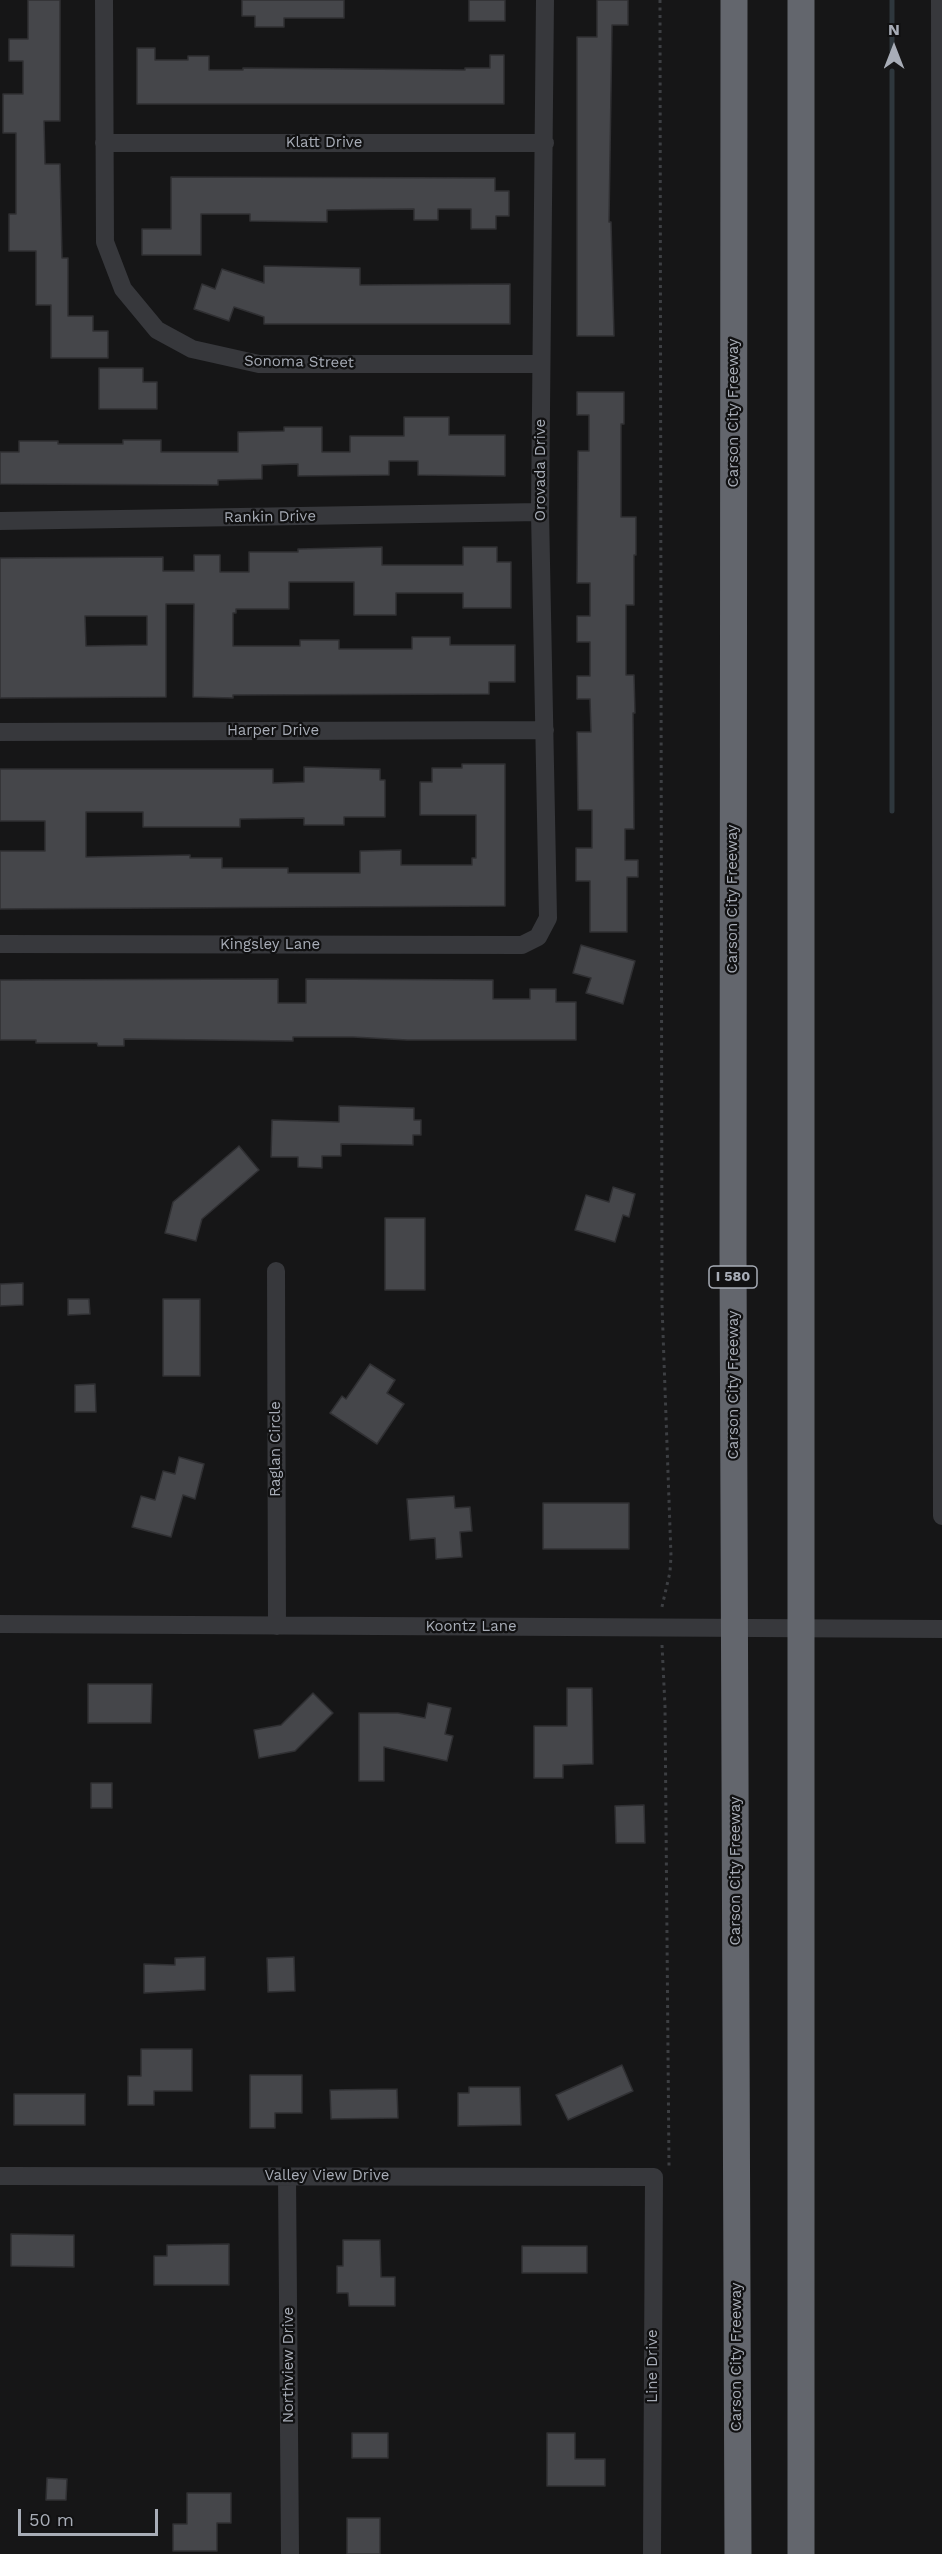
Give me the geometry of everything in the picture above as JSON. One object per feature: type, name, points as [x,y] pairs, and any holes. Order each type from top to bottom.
[{"type":"highway","name":"Carson City Freeway","points":[[734,0],[733,1276],[738,2554]]},
{"type":"highway","points":[[801,0],[801,2554]]},
{"type":"street","name":"Sonoma Street","points":[[104,0],[105,242],[123,289],[157,330],[192,349],[259,364],[541,364]]},
{"type":"street","name":"Orovada Drive","points":[[538,937],[548,918],[540,512],[545,0]]},
{"type":"street","points":[[940,0],[942,1516]]},
{"type":"street","name":"Klatt Drive","points":[[104,143],[545,143]]},
{"type":"street","name":"Rankin Drive","points":[[0,522],[540,512]]},
{"type":"street","name":"Harper Drive","points":[[0,732],[545,730]]},
{"type":"street","name":"Kingsley Lane","points":[[0,944],[522,945],[538,937]]},
{"type":"street","name":"Raglan Circle","points":[[276,1271],[277,1626]]},
{"type":"street","name":"Koontz Lane","points":[[0,1624],[942,1629]]},
{"type":"street","name":"Valley View Drive","points":[[0,2176],[662,2177]]},
{"type":"street","name":"Northview Drive","points":[[287,2176],[290,2554]]},
{"type":"street","name":"Line Drive","points":[[652,2554],[662,2177]]},
{"type":"path","points":[[660,0],[662,1305],[670,1557],[670,1572],[662,1607],[666,1628],[662,2177]]},
{"type":"building","points":[[28,0],[60,0],[60,121],[44,121],[45,164],[60,164],[62,258],[68,258],[68,316],[93,316],[93,331],[108,331],[108,358],[51,358],[51,305],[36,305],[36,251],[9,251],[9,214],[16,214],[16,133],[3,133],[3,94],[23,94],[23,61],[9,61],[9,39],[28,39]]},
{"type":"building","points":[[242,0],[344,0],[344,18],[284,18],[284,27],[255,27],[255,16],[242,16]]},
{"type":"building","points":[[469,0],[505,0],[505,21],[469,21]]},
{"type":"building","points":[[597,0],[628,0],[628,25],[612,25],[609,222],[611,222],[614,336],[577,336],[577,37],[597,37]]},
{"type":"building","points":[[137,48],[155,48],[155,60],[188,60],[188,56],[209,56],[209,70],[243,70],[243,68],[465,70],[465,68],[490,68],[490,55],[504,55],[504,104],[137,104]]},
{"type":"building","points":[[171,177],[495,178],[495,191],[509,191],[509,216],[496,216],[496,229],[471,229],[471,209],[438,209],[438,220],[414,220],[414,209],[327,210],[327,222],[250,221],[250,214],[201,214],[201,255],[142,255],[142,229],[171,229]]},
{"type":"building","points":[[264,266],[360,268],[360,285],[510,284],[510,324],[264,324],[264,317],[234,307],[229,321],[194,309],[202,284],[215,289],[222,269],[264,283]]},
{"type":"building","points":[[99,368],[143,368],[143,382],[157,382],[157,409],[99,409]]},
{"type":"building","points":[[577,392],[624,392],[624,424],[621,424],[621,517],[636,517],[634,605],[626,605],[626,675],[634,675],[634,829],[625,829],[625,860],[638,860],[638,877],[627,877],[627,932],[590,932],[590,881],[576,881],[576,848],[592,848],[592,810],[578,810],[577,732],[591,732],[590,699],[577,699],[577,676],[590,676],[590,642],[577,642],[577,616],[590,616],[590,583],[577,583],[578,451],[589,451],[589,415],[577,415]]},
{"type":"building","points":[[404,417],[449,417],[449,435],[505,435],[505,476],[418,475],[418,461],[389,461],[389,475],[298,476],[298,464],[262,465],[262,479],[218,480],[218,485],[0,484],[0,452],[19,452],[19,441],[58,441],[58,444],[123,444],[123,440],[161,440],[161,452],[238,452],[238,432],[284,431],[284,427],[322,427],[322,452],[350,452],[350,436],[404,436]]},
{"type":"building","points":[[382,547],[382,565],[463,565],[463,547],[497,547],[497,562],[511,562],[511,608],[463,608],[463,593],[396,593],[396,615],[354,615],[354,582],[289,582],[289,609],[236,609],[236,613],[233,613],[233,646],[300,646],[300,640],[339,640],[339,649],[412,649],[412,637],[450,637],[450,645],[515,645],[515,682],[489,682],[489,694],[193,697],[194,604],[166,604],[166,697],[0,698],[0,558],[163,557],[163,571],[194,571],[194,555],[220,555],[220,572],[249,572],[249,552],[298,552],[298,549]],"holes":[[[85,616],[147,616],[147,645],[86,646]]]},
{"type":"building","points":[[462,764],[505,764],[505,906],[0,909],[0,851],[45,851],[45,821],[0,821],[0,769],[273,769],[273,783],[304,782],[304,767],[380,769],[380,780],[385,780],[385,817],[344,817],[344,825],[304,825],[304,818],[240,819],[240,827],[143,827],[143,812],[86,812],[86,857],[190,855],[190,858],[222,858],[222,868],[288,868],[288,873],[360,873],[360,851],[401,850],[401,865],[472,865],[472,858],[476,858],[476,815],[420,815],[420,782],[432,782],[432,768],[462,768]]},
{"type":"building","points":[[581,945],[635,961],[623,1004],[586,993],[591,978],[573,973]]},
{"type":"building","points":[[278,979],[278,1003],[306,1003],[306,979],[493,980],[493,999],[530,999],[530,989],[556,989],[556,1002],[576,1002],[576,1040],[407,1040],[353,1037],[293,1037],[293,1041],[124,1039],[124,1046],[98,1046],[97,1043],[36,1043],[36,1040],[0,1040],[0,980]]},
{"type":"building","points":[[339,1106],[414,1108],[414,1120],[421,1120],[421,1135],[413,1135],[413,1145],[341,1144],[341,1156],[322,1156],[322,1168],[298,1167],[298,1157],[271,1157],[272,1120],[339,1122]]},
{"type":"building","points":[[239,1146],[259,1170],[202,1219],[196,1241],[165,1233],[173,1202]]},
{"type":"building","points":[[613,1187],[635,1194],[629,1217],[623,1215],[615,1242],[575,1230],[586,1195],[609,1202]]},
{"type":"building","points":[[385,1218],[425,1218],[425,1290],[385,1290]]},
{"type":"building","points":[[23,1283],[23,1305],[0,1306],[0,1284]]},
{"type":"building","points":[[68,1299],[89,1299],[90,1314],[68,1315]]},
{"type":"building","points":[[163,1299],[200,1299],[200,1376],[163,1376]]},
{"type":"building","points":[[370,1364],[395,1380],[387,1393],[404,1404],[377,1444],[330,1413],[342,1396],[346,1399]]},
{"type":"building","points":[[95,1384],[96,1412],[75,1412],[75,1385]]},
{"type":"building","points":[[179,1457],[204,1464],[195,1499],[183,1495],[171,1537],[132,1527],[141,1496],[155,1500],[163,1471],[175,1474]]},
{"type":"building","points":[[454,1496],[455,1508],[470,1507],[472,1531],[460,1532],[462,1557],[436,1559],[435,1538],[410,1540],[407,1499]]},
{"type":"building","points":[[543,1503],[629,1503],[629,1549],[543,1549]]},
{"type":"building","points":[[88,1684],[152,1684],[151,1723],[88,1723]]},
{"type":"building","points":[[567,1688],[592,1688],[593,1764],[563,1765],[563,1778],[534,1778],[534,1726],[567,1726]]},
{"type":"building","points":[[313,1693],[333,1713],[295,1751],[259,1758],[254,1730],[281,1725]]},
{"type":"building","points":[[428,1703],[451,1708],[445,1734],[453,1736],[447,1761],[384,1747],[384,1781],[359,1781],[359,1713],[398,1713],[425,1718]]},
{"type":"building","points":[[91,1783],[112,1783],[112,1808],[91,1808]]},
{"type":"building","points":[[644,1805],[645,1843],[616,1843],[615,1806]]},
{"type":"building","points":[[205,1957],[205,1990],[144,1993],[144,1964],[175,1965],[175,1958]]},
{"type":"building","points":[[294,1957],[295,1991],[268,1992],[267,1958]]},
{"type":"building","points":[[141,2049],[192,2049],[192,2091],[154,2091],[154,2105],[128,2105],[128,2076],[141,2076]]},
{"type":"building","points":[[622,2065],[633,2091],[568,2120],[556,2095]]},
{"type":"building","points":[[250,2075],[302,2075],[302,2113],[275,2113],[275,2128],[250,2128]]},
{"type":"building","points":[[469,2087],[520,2087],[521,2125],[458,2126],[458,2093],[469,2093]]},
{"type":"building","points":[[397,2089],[398,2118],[331,2119],[330,2090]]},
{"type":"building","points":[[14,2094],[85,2094],[85,2125],[14,2125]]},
{"type":"building","points":[[11,2234],[74,2235],[74,2267],[11,2266]]},
{"type":"building","points":[[343,2240],[380,2240],[381,2277],[395,2277],[395,2306],[349,2306],[348,2293],[337,2293],[337,2266],[343,2266]]},
{"type":"building","points":[[229,2244],[229,2285],[154,2285],[154,2256],[167,2256],[167,2245]]},
{"type":"building","points":[[522,2246],[587,2246],[587,2273],[522,2273]]},
{"type":"building","points":[[352,2433],[388,2433],[388,2458],[352,2458]]},
{"type":"building","points":[[547,2433],[575,2433],[575,2459],[605,2459],[605,2486],[547,2486]]},
{"type":"building","points":[[47,2478],[67,2479],[66,2500],[46,2500]]},
{"type":"building","points":[[187,2493],[231,2493],[231,2523],[217,2523],[217,2551],[173,2551],[173,2524],[187,2524]]},
{"type":"building","points":[[347,2518],[380,2518],[380,2554],[347,2554]]},
{"type":"waterway","points":[[892,0],[892,51]]},
{"type":"waterway","points":[[892,71],[892,811]]}]
